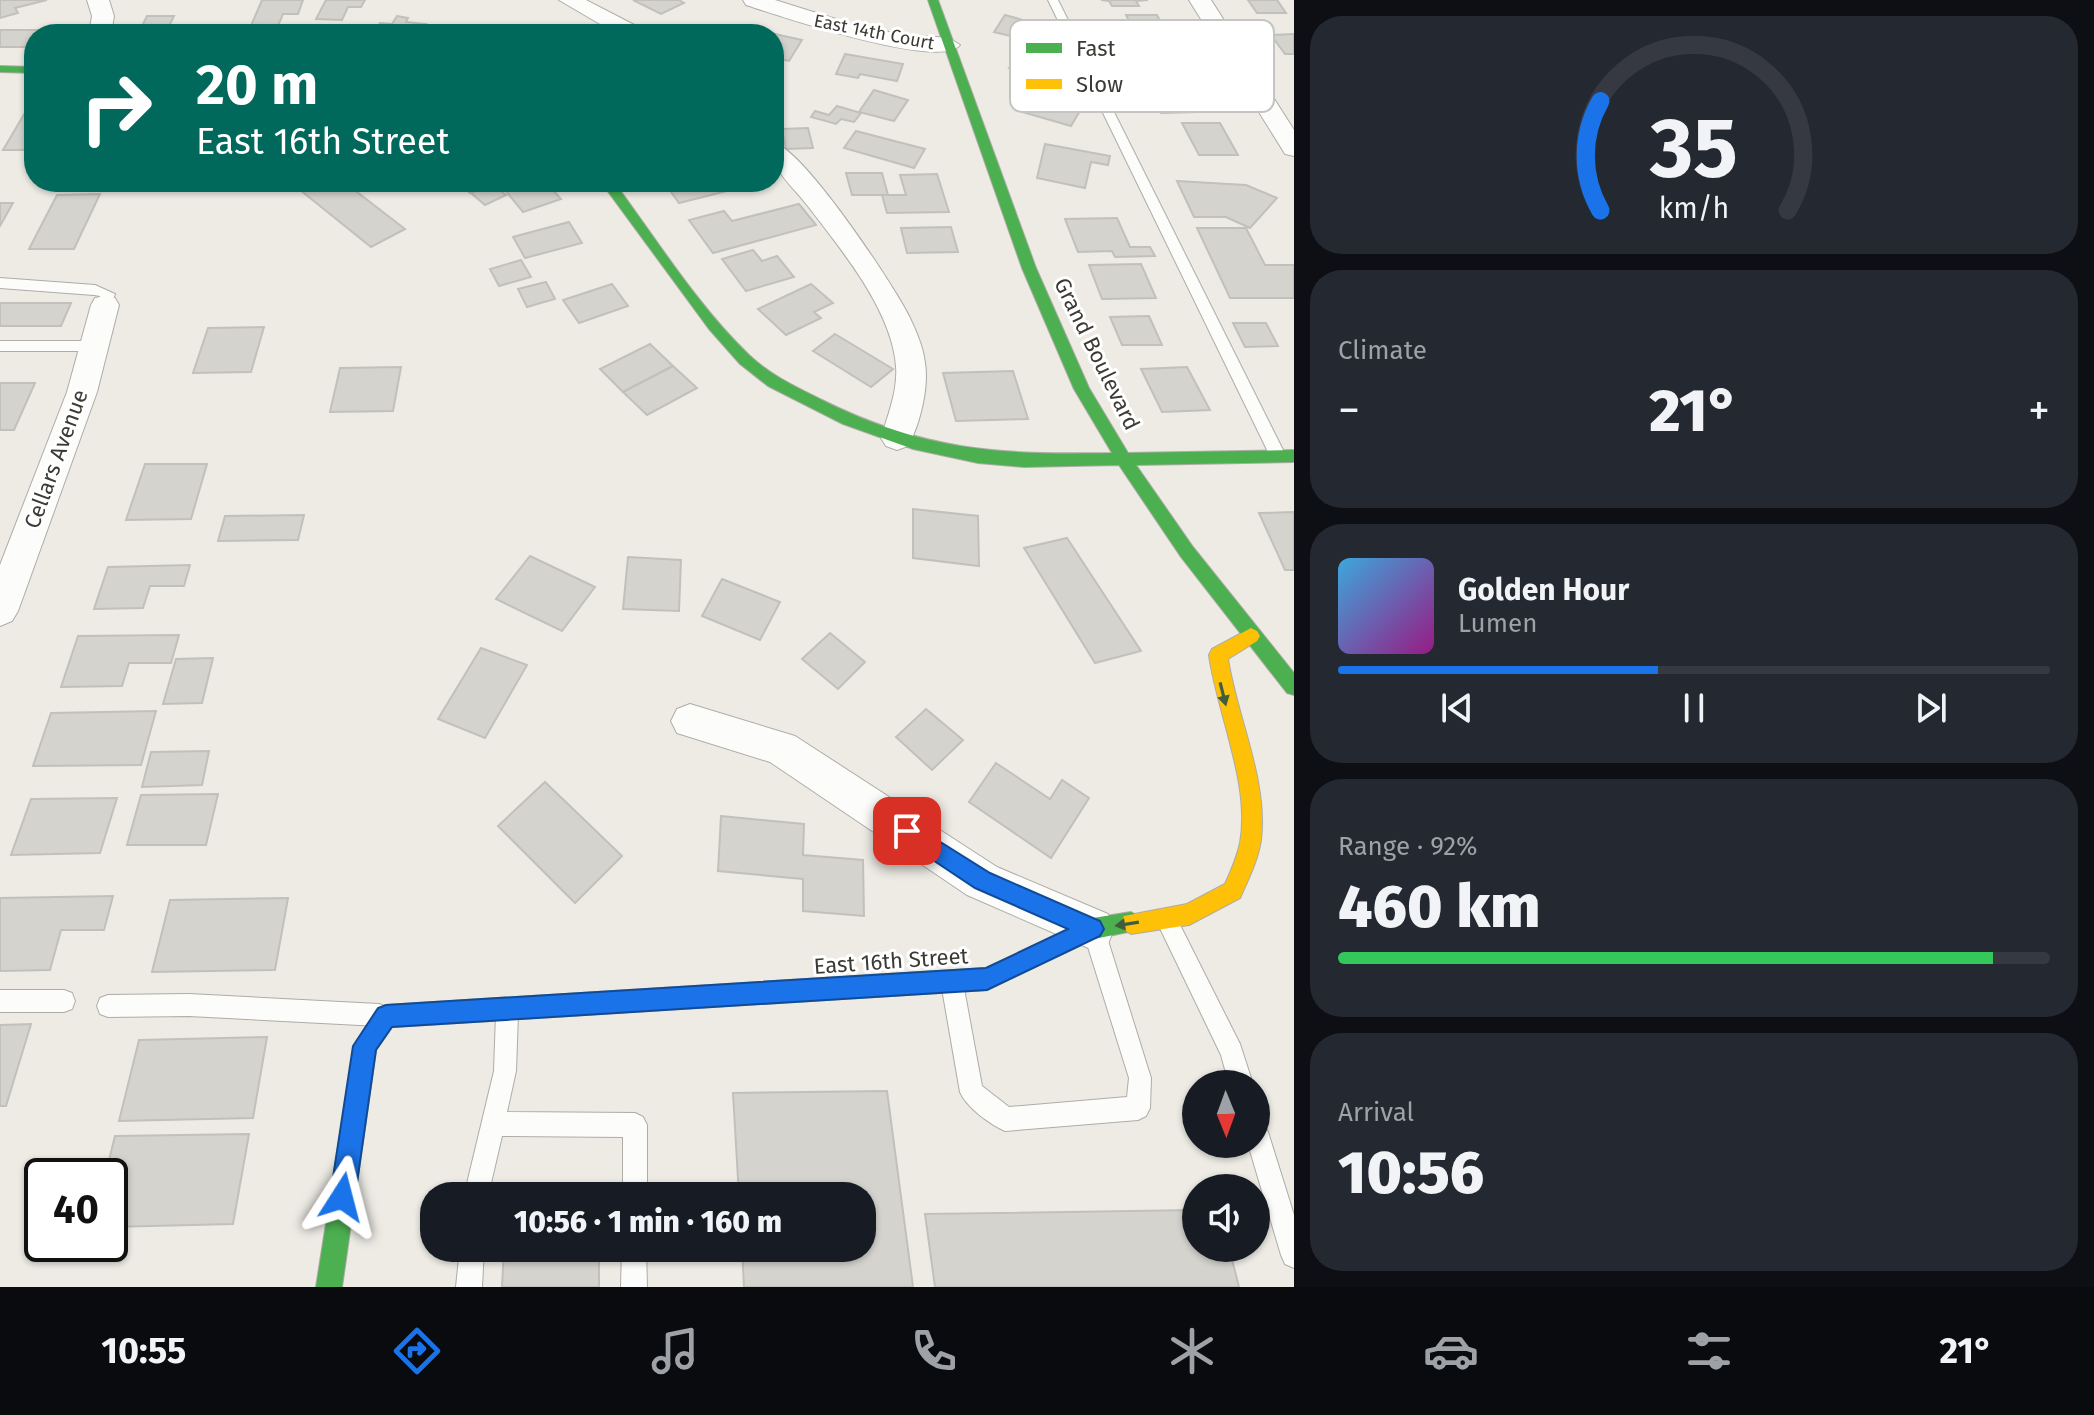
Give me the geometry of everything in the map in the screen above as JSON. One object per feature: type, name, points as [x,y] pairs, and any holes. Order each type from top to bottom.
[{"type":"street","points":[[98,0],[103,16],[102,24]]},
{"type":"street","points":[[570,0],[615,24]]},
{"type":"street","name":"East 14th Court","points":[[754,0],[804,18],[865,33],[921,44],[949,45]]},
{"type":"street","name":"Grand Boulevard","points":[[933,0],[1054,330],[1082,389],[1123,458],[1187,552],[1294,687]]},
{"type":"street","points":[[1200,0],[1213,20]]},
{"type":"street","points":[[0,69],[24,70]]},
{"type":"street","points":[[1271,112],[1294,149]]},
{"type":"street","points":[[784,162],[836,224],[897,320],[908,347],[911,366],[909,391],[897,438]]},
{"type":"street","points":[[614,192],[714,326],[745,360],[773,382],[848,420],[897,438],[978,457],[1009,460],[1286,456]]},
{"type":"street","name":"Cellars Avenue","points":[[0,611],[82,392],[105,305]]},
{"type":"street","name":"East 16th Street","points":[[386,1016],[987,979],[1093,929],[1189,914],[1233,891],[1251,841],[1250,790],[1220,687],[1218,655],[1251,636]]},
{"type":"street","points":[[690,721],[781,748],[982,881],[1093,929]]},
{"type":"street","points":[[329,1287],[365,1046],[386,1016]]},
{"type":"lane","points":[[1053,0],[1063,20]]},
{"type":"lane","points":[[1110,112],[1286,456]]},
{"type":"lane","points":[[0,283],[95,290],[108,294],[105,305]]},
{"type":"lane","points":[[0,346],[94,346]]},
{"type":"lane","points":[[1166,918],[1232,1052],[1237,1070]]},
{"type":"lane","points":[[952,981],[972,1092],[1005,1119],[1138,1108],[1140,1078],[1093,929]]},
{"type":"lane","points":[[0,1001],[64,1001]]},
{"type":"lane","points":[[108,1006],[189,1005],[386,1016]]},
{"type":"lane","points":[[479,1182],[505,1071],[507,1009]]},
{"type":"lane","points":[[492,1124],[635,1125],[635,1182]]},
{"type":"lane","points":[[1264,1158],[1294,1255]]},
{"type":"lane","points":[[469,1287],[471,1262]]},
{"type":"lane","points":[[634,1262],[634,1287]]},
{"type":"building","points":[[0,0],[47,0],[15,8],[18,13],[0,18]]},
{"type":"building","points":[[262,0],[303,0],[298,14],[283,14],[279,24],[252,24]]},
{"type":"building","points":[[326,0],[365,0],[361,7],[348,7],[342,20],[316,19]]},
{"type":"building","points":[[633,0],[679,0],[684,3],[661,14]]},
{"type":"building","points":[[1101,0],[1148,0],[1136,1],[1139,6],[1112,6],[1109,1]]},
{"type":"building","points":[[1248,0],[1277,0],[1286,13],[1257,13]]},
{"type":"building","points":[[1005,15],[1023,20],[1010,20],[1010,36],[994,32]]},
{"type":"building","points":[[1126,15],[1157,15],[1160,20],[1129,20]]},
{"type":"building","points":[[147,16],[174,16],[170,24],[143,24]]},
{"type":"building","points":[[397,16],[408,18],[406,22],[426,24],[392,24]]},
{"type":"building","points":[[0,30],[24,30],[24,47],[0,47]]},
{"type":"building","points":[[1294,34],[1294,54],[1285,54],[1274,35]]},
{"type":"building","points":[[784,36],[802,40],[789,61],[784,60]]},
{"type":"building","points":[[845,54],[903,64],[897,81],[860,74],[858,78],[836,74]]},
{"type":"building","points":[[874,90],[908,100],[894,121],[859,112]]},
{"type":"building","points":[[837,106],[861,113],[854,122],[841,119],[836,124],[811,117],[815,111],[829,115]]},
{"type":"building","points":[[1022,112],[1079,112],[1071,126]]},
{"type":"building","points":[[24,114],[24,150],[3,150]]},
{"type":"building","points":[[1182,123],[1220,123],[1238,155],[1199,155]]},
{"type":"building","points":[[808,128],[813,148],[786,149],[784,129]]},
{"type":"building","points":[[856,131],[925,149],[914,168],[844,148]]},
{"type":"building","points":[[1045,144],[1110,156],[1108,165],[1091,162],[1085,188],[1037,178]]},
{"type":"building","points":[[846,173],[882,173],[888,195],[852,195]]},
{"type":"building","points":[[937,174],[949,212],[887,213],[882,195],[906,195],[900,175]]},
{"type":"building","points":[[1177,181],[1246,185],[1277,198],[1250,228],[1226,217],[1194,217]]},
{"type":"building","points":[[302,192],[357,192],[405,229],[371,247]]},
{"type":"building","points":[[502,192],[506,195],[485,205],[471,193]]},
{"type":"building","points":[[507,192],[555,192],[561,199],[523,212]]},
{"type":"building","points":[[671,192],[723,192],[679,203]]},
{"type":"building","points":[[100,194],[74,249],[29,249],[57,195]]},
{"type":"building","points":[[0,203],[13,203],[0,226]]},
{"type":"building","points":[[799,204],[816,225],[713,253],[689,220],[724,211],[732,221]]},
{"type":"building","points":[[1117,218],[1130,247],[1150,247],[1155,256],[1115,257],[1112,251],[1078,252],[1065,219]]},
{"type":"building","points":[[569,222],[582,243],[525,258],[513,237]]},
{"type":"building","points":[[951,227],[958,252],[907,253],[901,228]]},
{"type":"building","points":[[1197,228],[1246,228],[1265,265],[1294,265],[1294,298],[1230,298]]},
{"type":"building","points":[[753,250],[762,261],[777,256],[794,277],[746,291],[722,259]]},
{"type":"building","points":[[521,260],[531,277],[499,286],[490,269]]},
{"type":"building","points":[[1141,264],[1156,298],[1102,299],[1089,265]]},
{"type":"building","points":[[546,282],[555,299],[527,307],[518,289]]},
{"type":"building","points":[[612,284],[628,306],[579,323],[563,300]]},
{"type":"building","points":[[811,284],[833,303],[814,312],[821,318],[786,335],[758,309]]},
{"type":"building","points":[[0,303],[71,303],[61,326],[0,326]]},
{"type":"building","points":[[1149,316],[1162,345],[1122,345],[1110,317]]},
{"type":"building","points":[[1233,323],[1266,323],[1278,346],[1245,347]]},
{"type":"building","points":[[264,327],[251,372],[193,373],[208,328]]},
{"type":"building","points":[[835,334],[893,369],[871,387],[813,351]]},
{"type":"building","points":[[650,344],[673,366],[623,392],[600,369]]},
{"type":"building","points":[[673,366],[697,388],[647,415],[623,392]]},
{"type":"building","points":[[401,367],[393,411],[330,412],[340,368]]},
{"type":"building","points":[[1187,367],[1210,410],[1162,412],[1141,369]]},
{"type":"building","points":[[1013,371],[1028,419],[956,421],[943,373]]},
{"type":"building","points":[[0,383],[35,383],[14,430],[0,430]]},
{"type":"building","points":[[145,464],[207,464],[191,519],[126,520]]},
{"type":"building","points":[[913,509],[978,516],[979,566],[913,558]]},
{"type":"building","points":[[1294,512],[1294,570],[1285,570],[1259,513]]},
{"type":"building","points":[[304,515],[298,540],[218,541],[225,516]]},
{"type":"building","points":[[1067,538],[1141,651],[1095,663],[1024,548]]},
{"type":"building","points":[[530,556],[595,587],[562,631],[496,599]]},
{"type":"building","points":[[628,557],[681,560],[679,611],[623,609]]},
{"type":"building","points":[[190,565],[184,586],[150,586],[143,608],[94,609],[108,567]]},
{"type":"building","points":[[722,579],[780,602],[760,640],[702,616]]},
{"type":"building","points":[[830,633],[865,662],[838,689],[802,659]]},
{"type":"building","points":[[179,635],[171,663],[129,663],[122,686],[61,687],[78,636]]},
{"type":"building","points":[[481,648],[527,665],[485,738],[438,719]]},
{"type":"building","points":[[213,658],[202,703],[163,704],[176,659]]},
{"type":"building","points":[[926,709],[963,740],[932,770],[896,737]]},
{"type":"building","points":[[156,711],[141,765],[33,766],[51,713]]},
{"type":"building","points":[[209,751],[202,785],[142,787],[151,752]]},
{"type":"building","points":[[996,763],[1050,799],[1062,780],[1089,798],[1051,858],[969,802]]},
{"type":"building","points":[[545,782],[622,856],[575,903],[498,826]]},
{"type":"building","points":[[218,794],[206,845],[127,845],[141,795]]},
{"type":"building","points":[[117,798],[100,853],[11,855],[31,799]]},
{"type":"building","points":[[721,816],[804,824],[803,855],[863,860],[864,916],[803,911],[803,879],[718,871]]},
{"type":"building","points":[[113,896],[104,930],[61,930],[50,970],[0,971],[0,898]]},
{"type":"building","points":[[288,898],[275,970],[152,972],[170,900]]},
{"type":"building","points":[[31,1024],[6,1106],[0,1106],[0,1025]]},
{"type":"building","points":[[267,1037],[253,1118],[119,1121],[139,1040]]},
{"type":"building","points":[[887,1091],[913,1287],[744,1287],[743,1262],[876,1262],[876,1182],[738,1182],[733,1093]]},
{"type":"building","points":[[249,1134],[233,1224],[128,1227],[128,1158],[110,1158],[115,1136]]},
{"type":"building","points":[[1182,1210],[1182,1262],[1233,1262],[1239,1287],[935,1287],[925,1214]]},
{"type":"building","points":[[503,1262],[599,1262],[599,1287],[502,1287]]},
{"type":"traffic: fast","points":[[933,0],[1029,268],[1082,389],[1123,458],[1187,552],[1294,687]]},
{"type":"traffic: fast","points":[[0,69],[24,70]]},
{"type":"traffic: fast","points":[[614,192],[714,326],[745,360],[773,382],[848,420],[913,443],[978,457],[1024,461],[1294,456]]},
{"type":"traffic: fast","points":[[329,1287],[365,1046],[386,1016],[987,979],[1093,929],[1131,923]]},
{"type":"traffic: slow","points":[[1131,923],[1189,914],[1233,891],[1250,845],[1251,815],[1249,792],[1218,655],[1251,636]]},
{"type":"route","points":[[342,1197],[365,1046],[386,1016],[987,979],[1093,929],[982,881],[907,831]]}]
